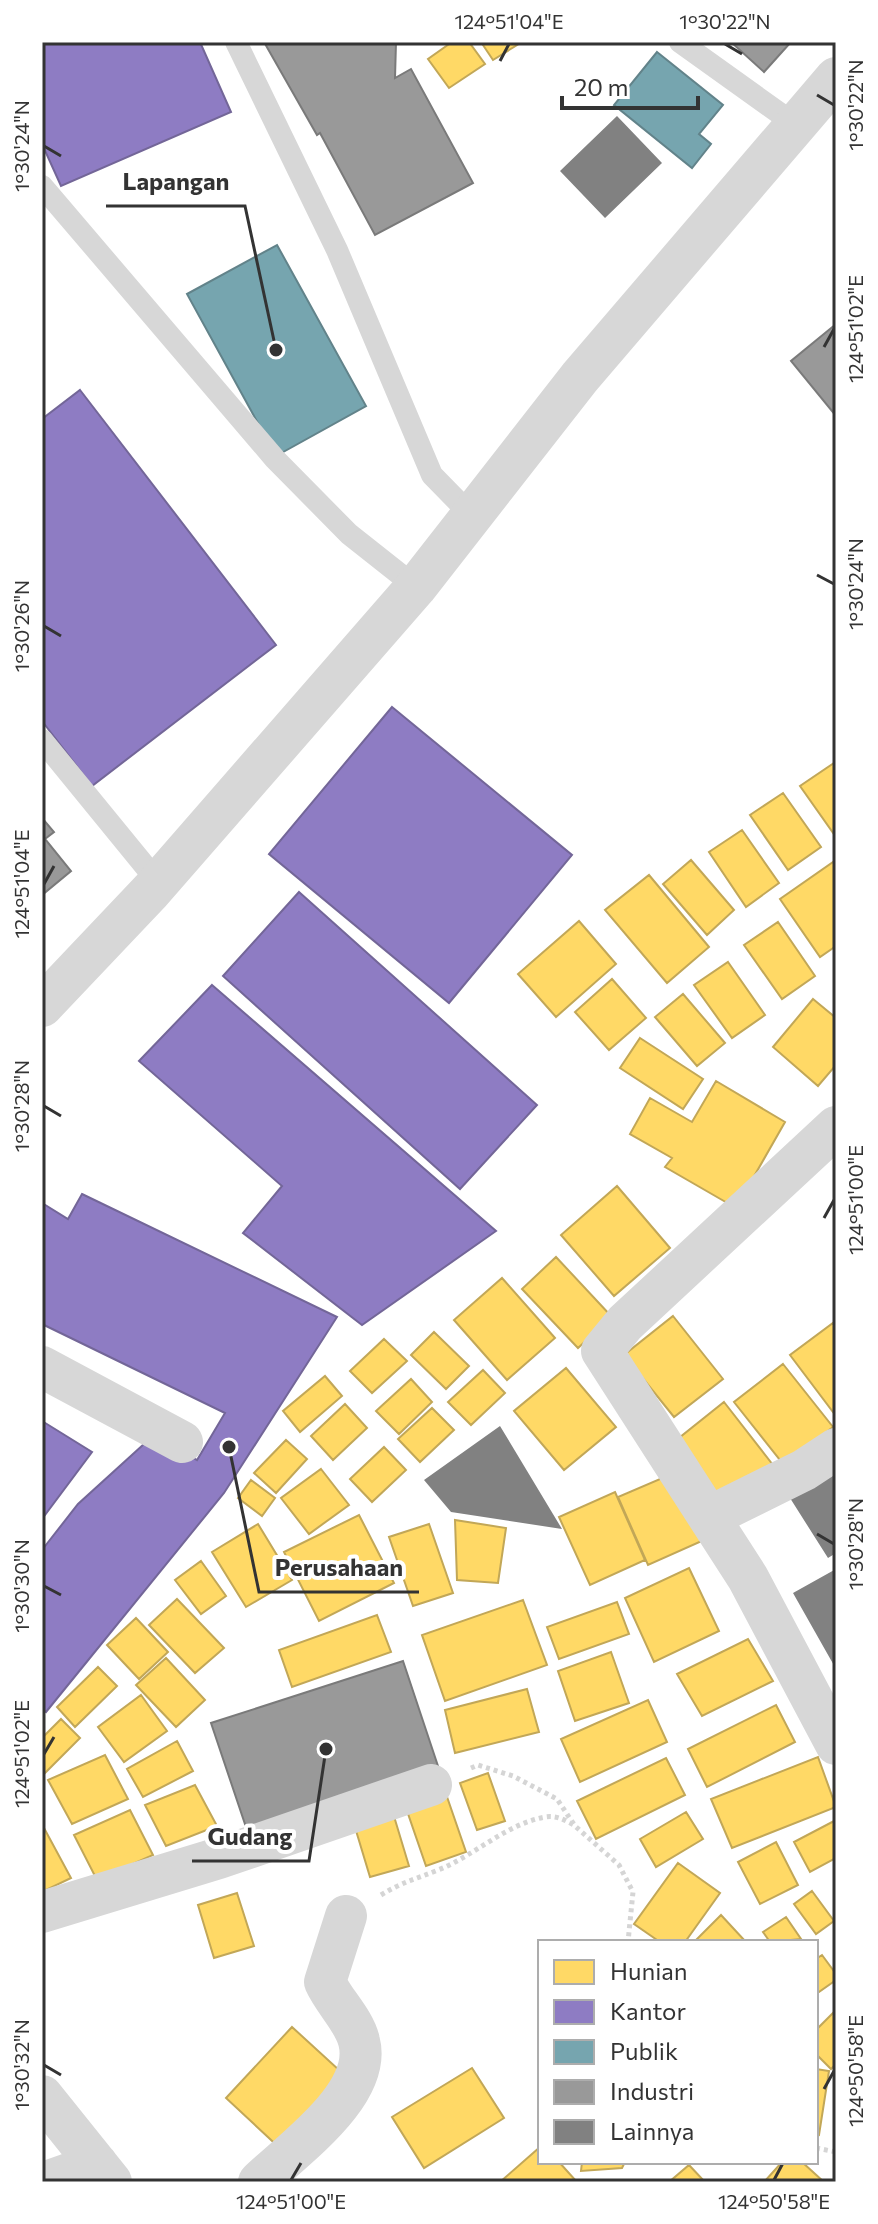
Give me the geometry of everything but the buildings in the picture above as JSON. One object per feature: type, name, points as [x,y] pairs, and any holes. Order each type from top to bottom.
[{"type":"street","points":[[42,1006],[158,882],[416,587],[580,377],[836,78]]},
{"type":"street","points":[[832,1729],[711,1516],[602,1351],[636,1313],[836,1127]]},
{"type":"street","points":[[42,1367],[182,1442]]},
{"type":"street","points":[[711,1516],[804,1470],[836,1449]]},
{"type":"street","points":[[42,1912],[219,1858],[431,1785]]},
{"type":"street","points":[[259,2182],[326,2121],[359,2066],[359,2041],[325,1982],[346,1916]]},
{"type":"street","points":[[42,2096],[104,2173]]},
{"type":"street","points":[[46,2182],[104,2173]]},
{"type":"lane","points":[[236,42],[337,250],[432,475],[473,517]]},
{"type":"lane","points":[[680,42],[796,125]]},
{"type":"lane","points":[[42,186],[275,459],[349,534],[416,587]]},
{"type":"lane","points":[[42,740],[158,882]]},
{"type":"path","points":[[431,1785],[478,1765],[513,1776],[557,1799],[575,1826]]},
{"type":"path","points":[[346,1916],[410,1877],[439,1870],[542,1817],[557,1816],[575,1826],[619,1865],[633,1892],[628,1940]]},
{"type":"place","name":"Lapangan","points":[[276,350]]},
{"type":"place","name":"Perusahaan","points":[[229,1447]]},
{"type":"place","name":"Gudang","points":[[326,1749]]}]
